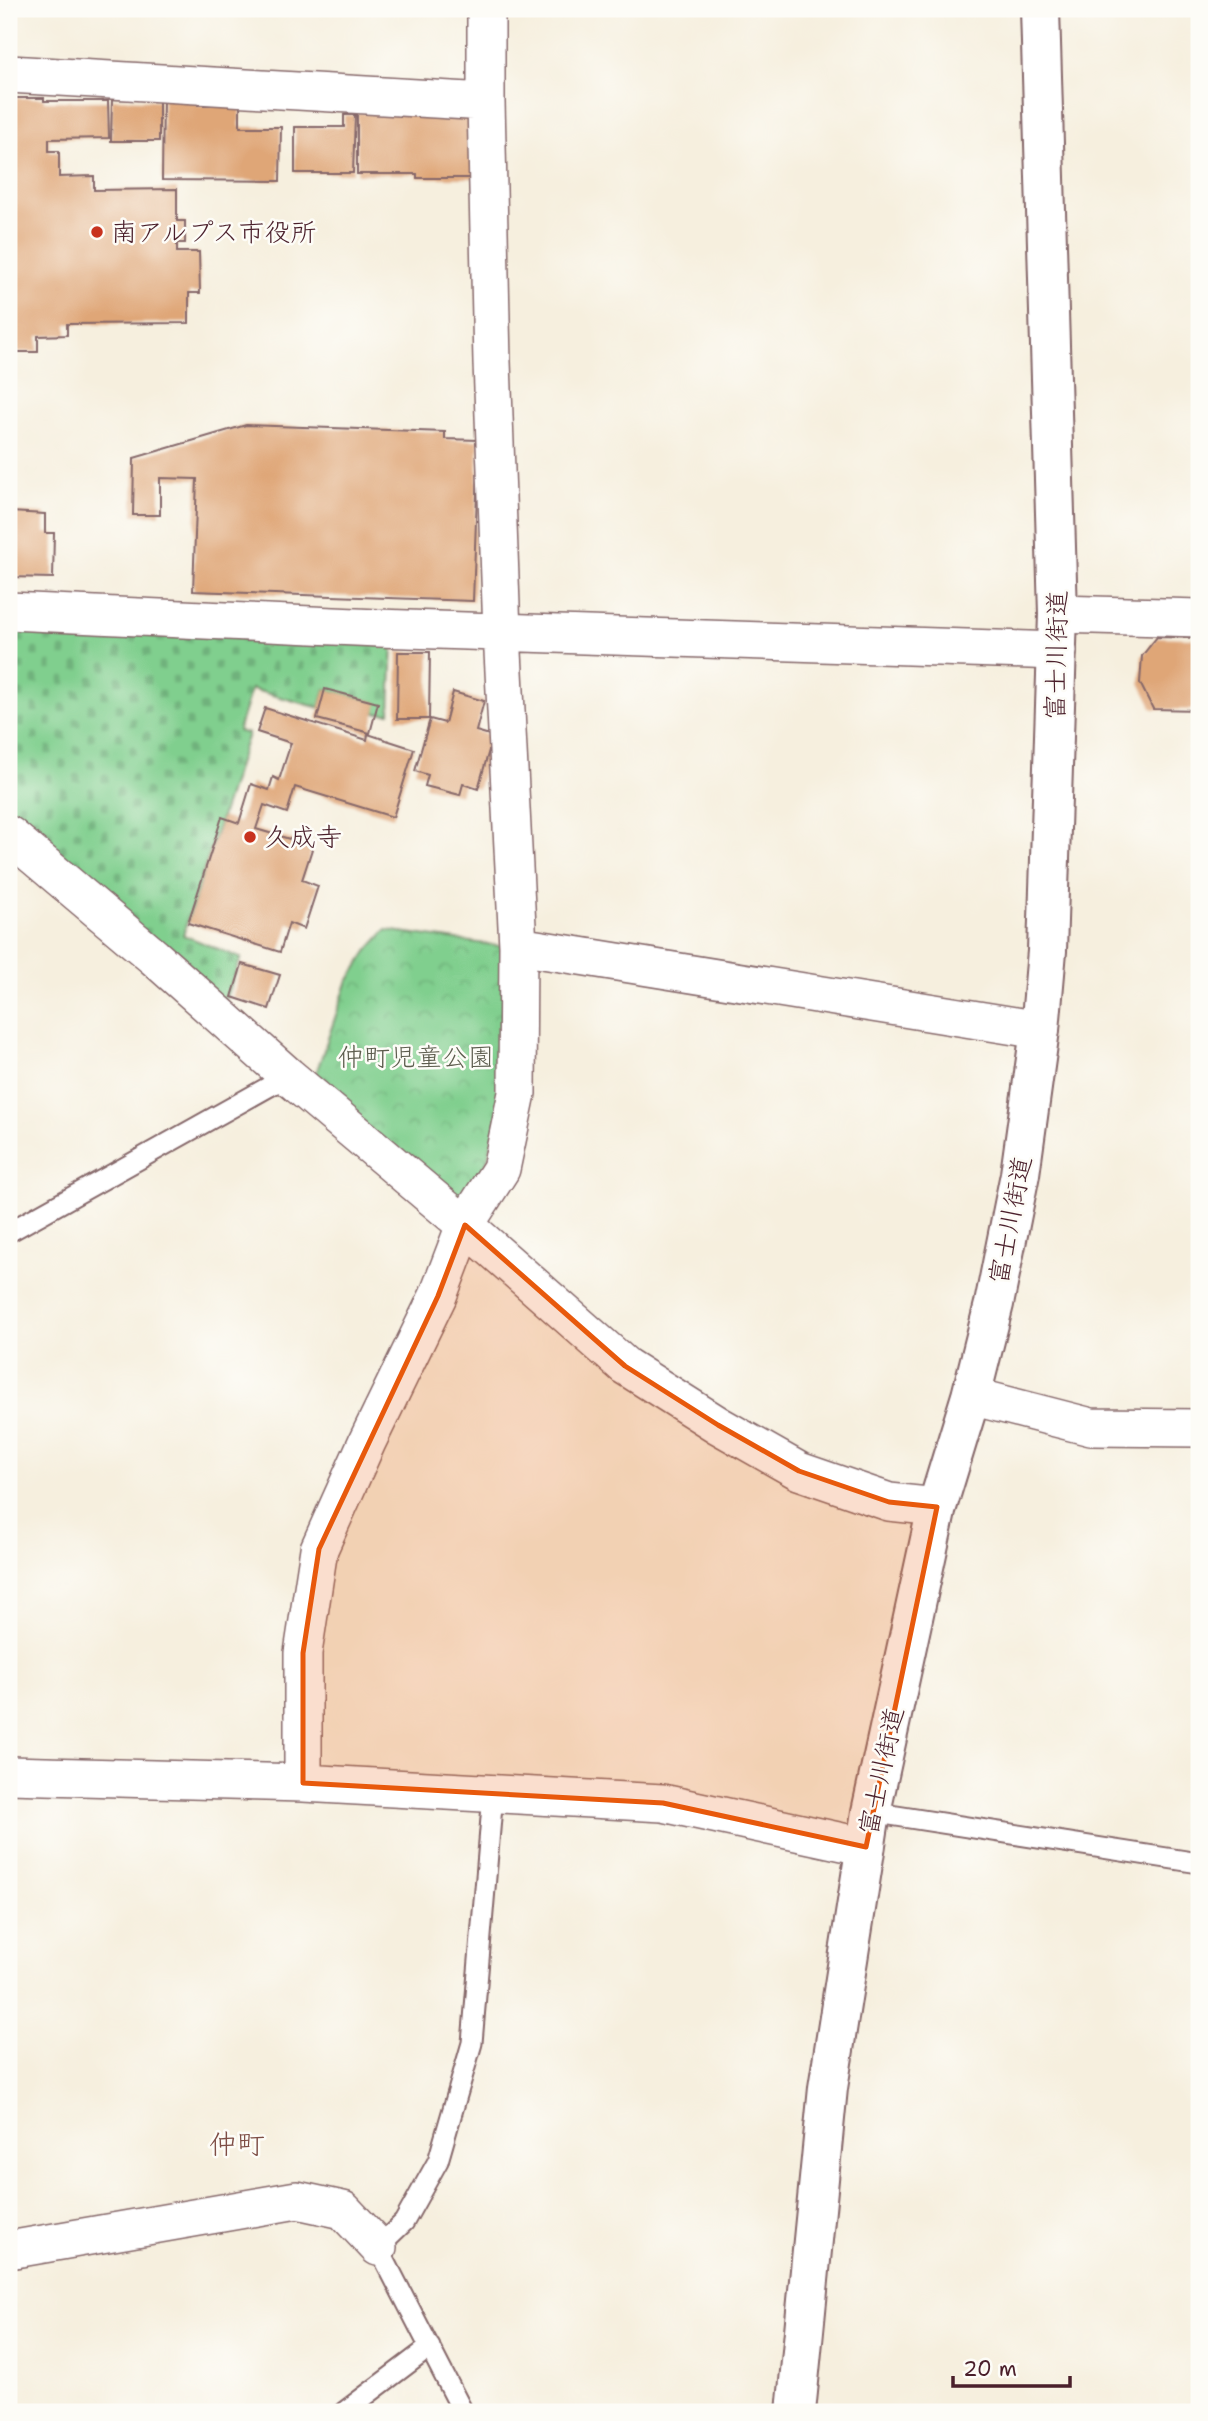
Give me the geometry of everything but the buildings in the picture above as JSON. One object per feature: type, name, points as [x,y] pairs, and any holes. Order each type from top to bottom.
[{"type":"main road","name":"富士川街道","points":[[796,2412],[828,2088],[868,1829],[937,1507],[971,1396],[995,1304],[1020,1174],[1040,1030],[1047,951],[1058,614],[1040,9]]},
{"type":"street","points":[[303,1783],[303,1653],[319,1549],[366,1441],[438,1296],[465,1225],[501,1169],[517,1093],[518,946],[502,632],[486,103],[486,9]]},
{"type":"street","points":[[9,74],[486,103]]},
{"type":"street","points":[[9,611],[502,632],[1058,651]]},
{"type":"street","points":[[1058,614],[1199,618]]},
{"type":"street","points":[[9,835],[465,1225],[625,1366],[718,1425],[799,1471],[889,1502],[937,1507]]},
{"type":"street","points":[[518,946],[1040,1030]]},
{"type":"street","points":[[971,1396],[1091,1427],[1199,1428]]},
{"type":"street","points":[[9,1776],[303,1783],[663,1803],[868,1829]]},
{"type":"street","points":[[9,2250],[296,2200],[343,2210],[378,2248]]},
{"type":"lane","points":[[9,1232],[288,1076]]},
{"type":"lane","points":[[463,2412],[378,2248],[404,2222],[438,2161],[471,2043],[493,1794]]},
{"type":"lane","points":[[868,1829],[1199,1863]]},
{"type":"lane","points":[[344,2412],[430,2347]]},
{"type":"highlighted area","points":[[465,1225],[625,1366],[718,1425],[799,1471],[889,1502],[937,1507],[866,1847],[663,1803],[303,1783],[303,1653],[319,1549],[438,1296]]},
{"type":"green space","points":[[9,625],[393,642],[390,713],[375,713],[377,703],[325,689],[320,708],[251,689],[238,731],[248,734],[183,935],[241,958],[223,1006],[9,825]]},
{"type":"green space","name":"仲町児童公園","points":[[386,930],[508,947],[504,1092],[487,1162],[459,1205],[311,1088],[347,983],[368,950]]},
{"type":"place","name":"南アルプス市役所","points":[[97,232]]},
{"type":"place","name":"久成寺","points":[[250,837]]},
{"type":"district","name":"仲町","points":[[237,2144]]}]
